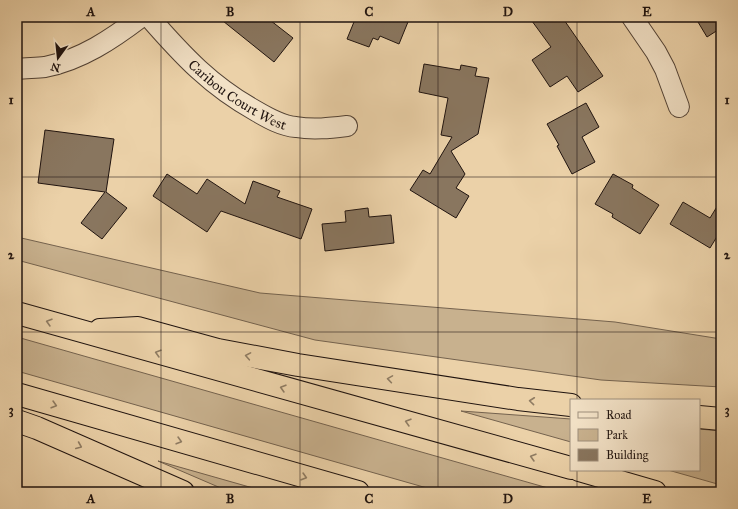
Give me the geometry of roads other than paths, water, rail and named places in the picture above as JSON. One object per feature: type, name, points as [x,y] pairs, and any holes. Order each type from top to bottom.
[{"type":"highway","points":[[17,313],[570,468]]},
{"type":"highway","points":[[81,331],[138,328],[218,350],[298,365],[510,398],[570,405]]},
{"type":"highway","points":[[17,394],[358,492]]},
{"type":"highway","points":[[700,417],[721,419]]},
{"type":"highway","points":[[17,421],[37,428],[184,492]]},
{"type":"highway","points":[[582,471],[655,492]]},
{"type":"street","points":[[17,69],[45,67],[81,56],[112,38],[141,17]]},
{"type":"street","name":"Caribou Court West","points":[[150,17],[179,52],[212,82],[236,100],[267,117],[294,127],[312,129],[347,126]]},
{"type":"street","points":[[632,17],[656,52],[665,69],[679,107]]}]
